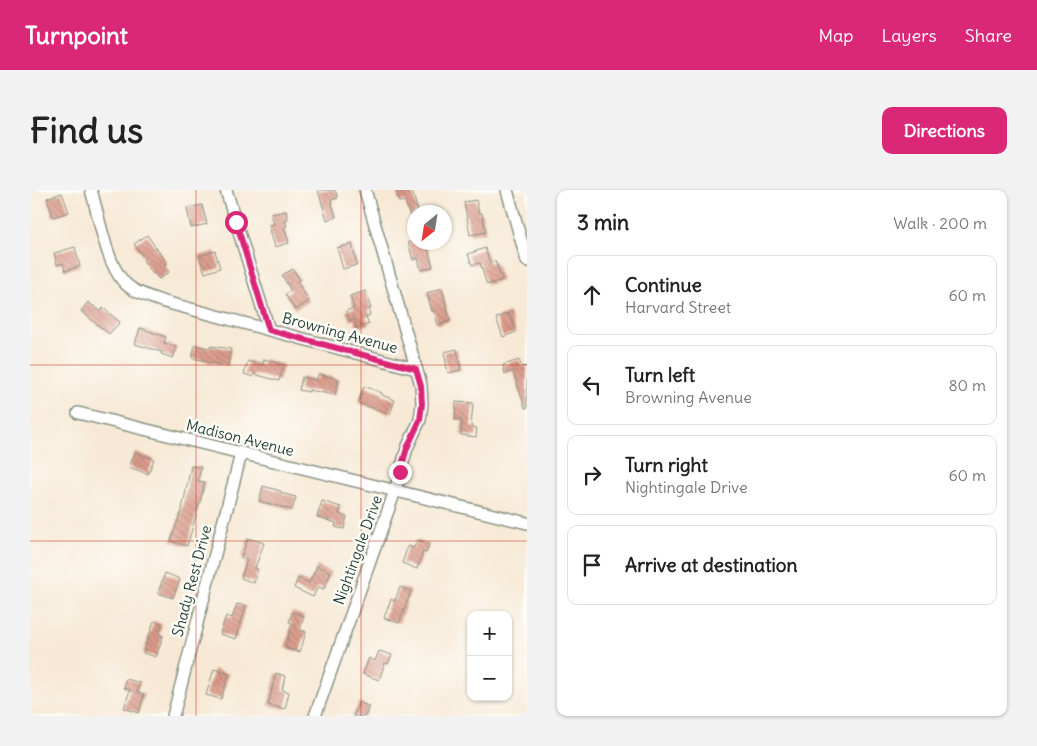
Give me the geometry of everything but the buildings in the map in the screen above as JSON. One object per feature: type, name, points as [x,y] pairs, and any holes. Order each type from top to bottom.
[{"type":"street","name":"Browning Avenue","points":[[91,190],[110,259],[124,282],[141,294],[416,369]]},
{"type":"street","points":[[226,190],[269,330]]},
{"type":"street","name":"Nightingale Drive","points":[[315,716],[395,491],[407,448],[420,420],[422,404],[421,386],[365,190]]},
{"type":"street","points":[[510,191],[527,262]]},
{"type":"street","name":"Madison Avenue","points":[[78,414],[527,523]]},
{"type":"street","name":"Shady Rest Drive","points":[[173,716],[241,454]]},
{"type":"route","points":[[236,222],[269,330],[416,369],[421,386],[422,404],[420,420],[407,448],[400,472]]}]
